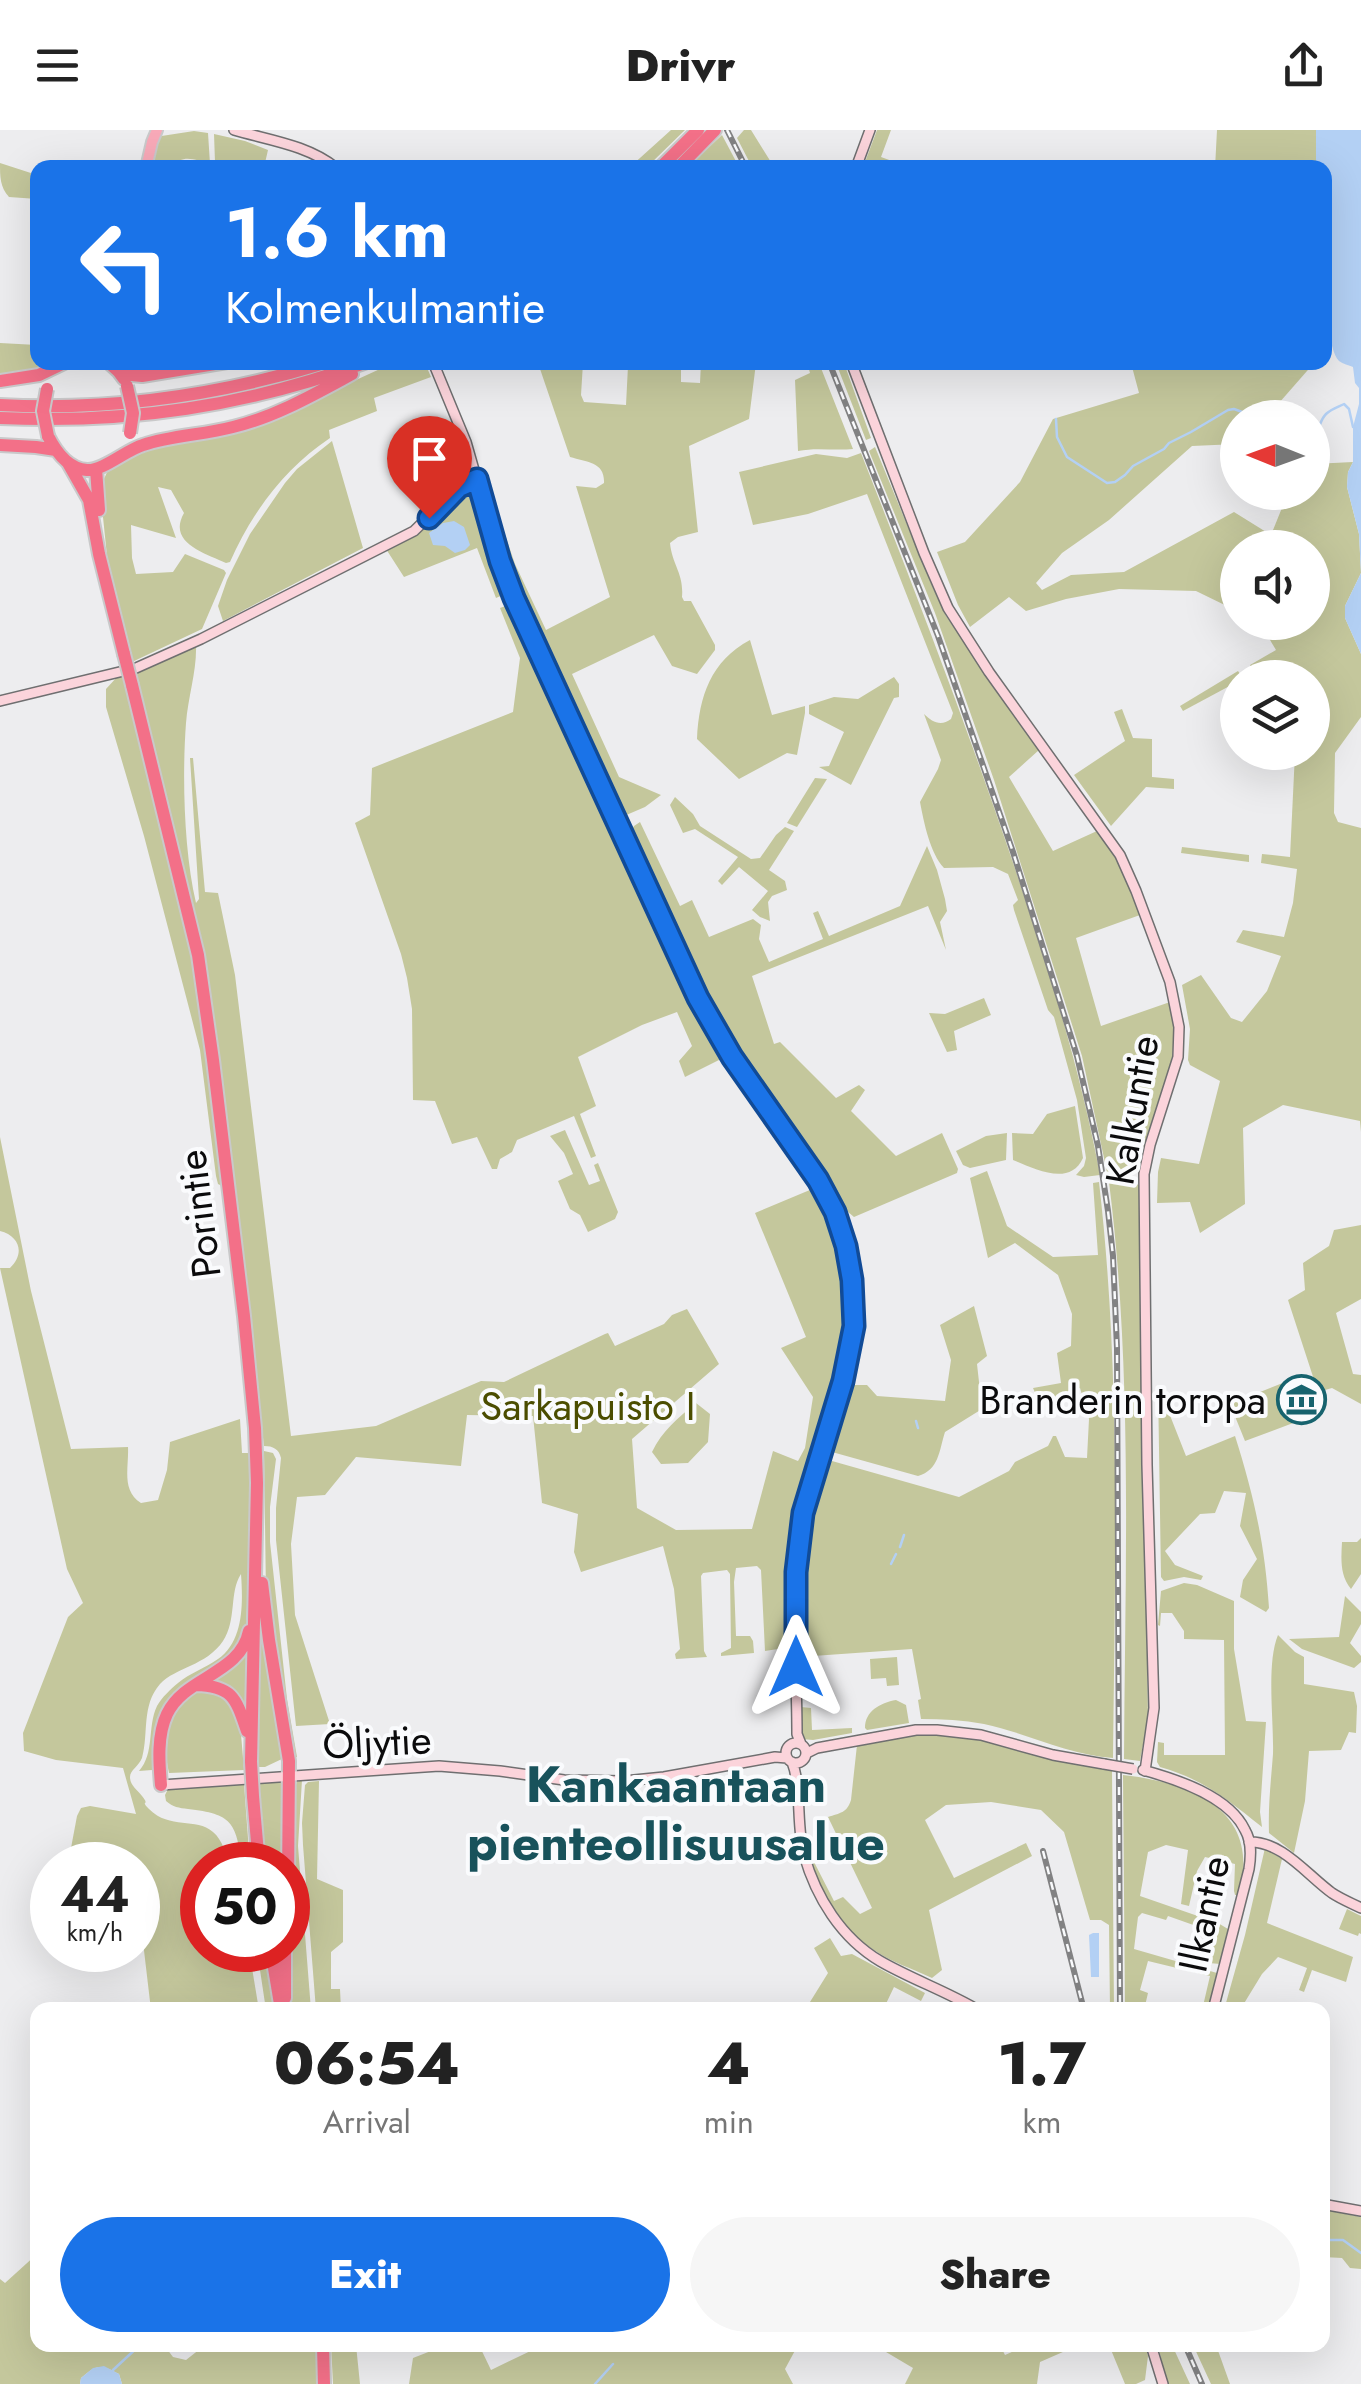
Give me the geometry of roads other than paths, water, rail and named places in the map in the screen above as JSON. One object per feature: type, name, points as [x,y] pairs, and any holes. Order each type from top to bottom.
[{"type":"highway","points":[[668,160],[698,130]]},
{"type":"highway","points":[[686,160],[715,130]]},
{"type":"highway","points":[[0,381],[50,370]]},
{"type":"highway","name":"Porintie","points":[[58,370],[47,389],[44,411],[48,436],[89,500],[104,567]]},
{"type":"highway","points":[[118,371],[142,376],[178,370]]},
{"type":"highway","points":[[0,404],[83,406],[155,400],[248,384],[299,370]]},
{"type":"highway","points":[[0,418],[78,419],[155,414],[243,400],[345,370]]},
{"type":"highway","points":[[66,461],[82,469],[96,470],[150,443],[258,420],[357,370]]},
{"type":"highway","points":[[117,457],[130,433],[132,406],[118,371]]},
{"type":"highway","points":[[0,445],[56,450]]},
{"type":"highway","name":"Porintie","points":[[96,470],[104,567],[204,990],[252,1388],[258,1530],[251,1741],[257,1842]]},
{"type":"highway","points":[[258,1530],[268,1640],[290,1776],[289,1842]]},
{"type":"highway","points":[[160,1785],[163,1724],[174,1702],[242,1652],[255,1605]]},
{"type":"highway","points":[[196,1686],[219,1687],[234,1697],[251,1741]]},
{"type":"highway","points":[[276,1972],[282,2002]]},
{"type":"highway","points":[[284,2002],[285,1972]]},
{"type":"highway","points":[[323,2352],[324,2384]]},
{"type":"main road","points":[[144,160],[146,130]]},
{"type":"main road","points":[[147,160],[157,130]]},
{"type":"main road","points":[[234,130],[326,160]]},
{"type":"main road","points":[[859,160],[870,130]]},
{"type":"main road","points":[[436,370],[457,417],[514,598],[687,975],[732,1057],[818,1180],[835,1212],[846,1246],[854,1298],[851,1343],[807,1495],[797,1554],[798,1825],[815,1887],[840,1927],[884,1963],[962,2002]]},
{"type":"main road","name":"Kalkuntie","points":[[854,370],[948,608],[976,654],[1120,855],[1170,982],[1178,1018],[1180,1042],[1176,1065],[1150,1145],[1144,1180],[1154,1678],[1145,1771]]},
{"type":"main road","points":[[0,702],[136,668],[201,638],[414,531],[459,487],[477,479]]},
{"type":"main road","name":"Öljytie","points":[[160,1785],[438,1766],[564,1780],[624,1781],[664,1778],[916,1730],[981,1735],[1053,1755],[1145,1771]]},
{"type":"main road","name":"Ilkantie","points":[[1145,1771],[1184,1783],[1217,1801],[1239,1820],[1250,1842],[1250,1869],[1215,2002]]},
{"type":"main road","points":[[1250,1842],[1262,1842],[1277,1849],[1328,1890],[1361,1908]]},
{"type":"main road","points":[[1330,2205],[1361,2210]]},
{"type":"main road","points":[[1153,2352],[1163,2384]]},
{"type":"water","points":[[1316,130],[1361,130],[1361,573],[1359,534],[1347,487],[1359,388],[1353,367],[1339,361],[1333,349],[1332,160],[1316,160]]},
{"type":"water","points":[[454,521],[464,527],[470,545],[455,553],[445,546],[433,545],[429,533]]},
{"type":"water","points":[[1361,573],[1361,654],[1345,618],[1345,606]]},
{"type":"water","points":[[1099,1933],[1099,1977],[1091,1977],[1089,1935]]},
{"type":"water","points":[[104,2366],[119,2374],[122,2384],[80,2384],[81,2378],[93,2368]]},
{"type":"waterway","points":[[1330,411],[1344,404],[1353,427]]},
{"type":"waterway","points":[[1056,419],[1057,437],[1067,457],[1107,483],[1115,482],[1133,466],[1220,415]]},
{"type":"waterway","points":[[916,1421],[918,1428]]},
{"type":"waterway","points":[[900,1547],[904,1535]]},
{"type":"waterway","points":[[891,1564],[896,1554]]},
{"type":"waterway","points":[[1330,2240],[1343,2240],[1361,2253]]},
{"type":"waterway","points":[[113,2370],[132,2352]]},
{"type":"waterway","points":[[595,2384],[613,2364]]},
{"type":"railway","points":[[727,130],[742,160]]},
{"type":"railway","points":[[832,370],[938,636],[1013,852],[1077,1056],[1098,1146],[1113,1256],[1117,1348],[1120,2002]]},
{"type":"railway","points":[[1043,1851],[1082,2002]]},
{"type":"railway","points":[[1188,2352],[1202,2384]]},
{"type":"place","name":"Branderin torppa","points":[[1301,1400]]},
{"type":"district","name":"Kankaantaan pienteollisuusalue","points":[[676,1813]]},
{"type":"park label","name":"Sarkapuisto I","points":[[588,1406]]}]
